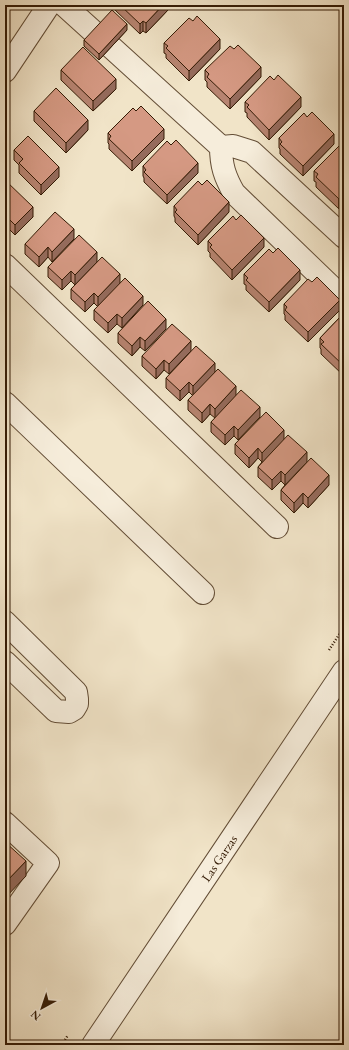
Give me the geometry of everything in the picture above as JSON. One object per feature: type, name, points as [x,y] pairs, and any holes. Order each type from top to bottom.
[{"type":"street","points":[[5,71],[49,5]]},
{"type":"street","points":[[64,5],[221,147],[232,146],[252,152],[344,237]]},
{"type":"street","points":[[221,147],[221,160],[224,173],[234,193],[344,299]]},
{"type":"street","points":[[5,266],[277,527]]},
{"type":"street","points":[[5,403],[203,592]]},
{"type":"street","points":[[5,622],[76,692],[77,704],[74,709],[69,712],[56,711],[5,662]]},
{"type":"street","name":"Las Garzas","points":[[93,1045],[344,671]]},
{"type":"street","points":[[5,823],[48,863],[5,924]]},
{"type":"building","points":[[120,5],[163,5],[146,23],[143,21],[140,24]]},
{"type":"building","points":[[112,10],[127,24],[99,54],[84,40]]},
{"type":"building","points":[[197,16],[220,39],[189,71],[166,48],[168,46],[164,43],[189,18],[193,21]]},
{"type":"building","points":[[238,45],[261,67],[230,99],[207,77],[209,74],[205,70],[230,46],[234,49]]},
{"type":"building","points":[[83,47],[116,79],[93,101],[61,70]]},
{"type":"building","points":[[278,75],[301,97],[269,130],[247,107],[249,105],[245,102],[270,76],[274,80]]},
{"type":"building","points":[[56,88],[88,120],[66,143],[34,111]]},
{"type":"building","points":[[141,106],[164,129],[132,161],[109,139],[111,136],[108,133],[133,108],[136,111]]},
{"type":"building","points":[[312,112],[334,134],[303,166],[280,144],[282,142],[279,138],[304,113],[307,117]]},
{"type":"building","points":[[28,136],[59,167],[41,185],[19,163],[23,159],[14,150]]},
{"type":"building","points":[[176,140],[198,163],[167,195],[144,172],[146,170],[143,166],[167,141],[171,145]]},
{"type":"building","points":[[339,146],[343,149],[344,148],[344,194],[339,199],[316,177],[318,174],[314,171]]},
{"type":"building","points":[[5,180],[33,207],[15,225],[5,215]]},
{"type":"building","points":[[207,180],[229,202],[198,235],[175,212],[177,210],[174,206],[198,181],[202,185]]},
{"type":"building","points":[[55,212],[74,229],[52,252],[48,247],[39,257],[25,244]]},
{"type":"building","points":[[241,215],[264,238],[232,270],[210,247],[212,245],[208,241],[233,216],[236,220]]},
{"type":"building","points":[[79,235],[97,252],[75,275],[71,271],[62,280],[48,267]]},
{"type":"building","points":[[278,248],[300,270],[269,302],[246,280],[248,278],[244,274],[269,249],[273,253]]},
{"type":"building","points":[[102,257],[120,274],[98,297],[94,293],[85,302],[71,289]]},
{"type":"building","points":[[317,277],[340,300],[308,332],[285,310],[287,307],[284,304],[308,279],[312,282]]},
{"type":"building","points":[[125,278],[143,296],[122,318],[117,314],[108,323],[94,310]]},
{"type":"building","points":[[148,301],[166,319],[145,341],[140,337],[132,346],[118,333]]},
{"type":"building","points":[[344,313],[344,366],[321,344],[324,342],[320,338]]},
{"type":"building","points":[[172,324],[191,341],[169,364],[164,360],[156,369],[142,356]]},
{"type":"building","points":[[196,346],[215,363],[193,386],[189,382],[180,391],[166,378]]},
{"type":"building","points":[[218,369],[236,386],[215,409],[210,404],[202,413],[188,400]]},
{"type":"building","points":[[241,390],[260,407],[238,430],[234,426],[225,435],[211,422]]},
{"type":"building","points":[[266,412],[284,430],[262,453],[258,448],[249,458],[235,444]]},
{"type":"building","points":[[288,435],[307,452],[285,475],[281,471],[272,480],[258,467]]},
{"type":"building","points":[[311,458],[329,475],[308,498],[303,493],[294,503],[281,490]]},
{"type":"building","points":[[5,842],[26,861],[5,883]]}]
